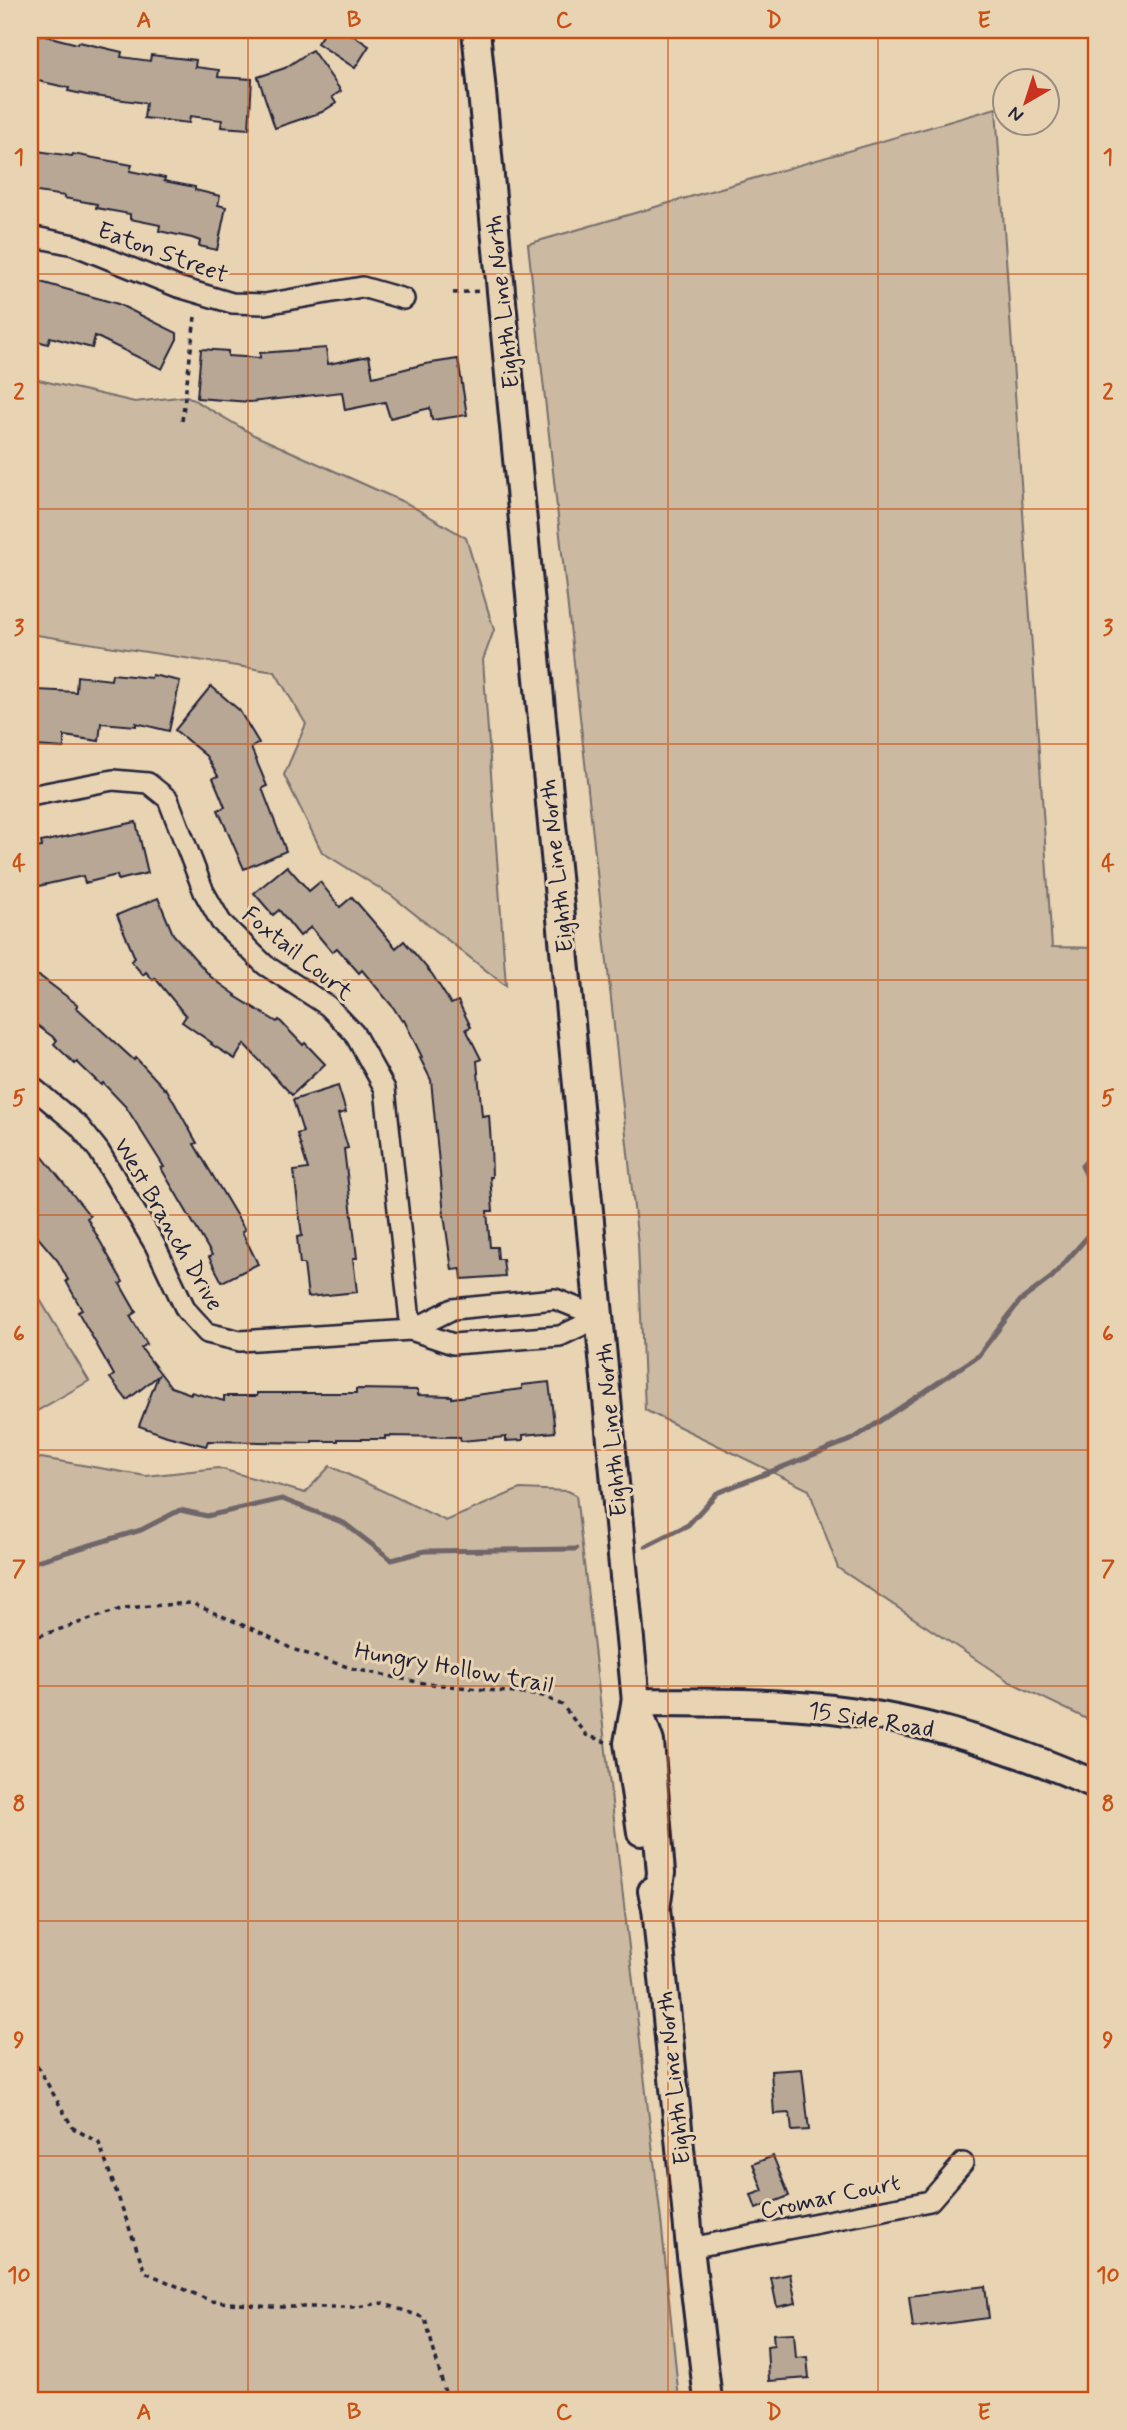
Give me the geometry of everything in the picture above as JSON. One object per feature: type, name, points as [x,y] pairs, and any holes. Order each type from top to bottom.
[{"type":"street","name":"Eighth Line North","points":[[475,30],[636,1702],[650,1742],[661,1873],[656,1908],[708,2400]]},
{"type":"street","name":"Eaton Street","points":[[30,236],[74,245],[178,287],[232,303],[265,304],[362,287],[404,299]]},
{"type":"street","name":"Foxtail Court","points":[[30,796],[113,780],[148,783],[168,799],[204,892],[221,922],[265,965],[328,1006],[354,1033],[385,1089],[411,1330]]},
{"type":"street","name":"West Branch Drive","points":[[30,1085],[79,1126],[99,1151],[155,1245],[186,1310],[207,1333],[240,1341],[411,1330],[453,1344],[560,1336],[600,1317]]},
{"type":"street","name":"West Branch Drive","points":[[411,1330],[453,1309],[555,1299],[600,1317]]},
{"type":"street","name":"15 Side Road","points":[[636,1702],[732,1703],[833,1709],[938,1728],[1058,1768],[1097,1785]]},
{"type":"street","name":"Cromar Court","points":[[690,2248],[930,2201],[963,2163]]},
{"type":"path","points":[[453,293],[483,290]]},
{"type":"path","points":[[182,421],[195,317]]},
{"type":"path","points":[[30,690],[32,639]]},
{"type":"path","name":"Hungry Hollow trail","points":[[30,1639],[124,1608],[191,1603],[292,1649],[354,1669],[423,1683],[543,1696],[562,1705],[586,1735],[609,1743]]},
{"type":"path","points":[[30,2059],[36,2064],[73,2128],[99,2143],[145,2272],[211,2301],[270,2307],[356,2307],[382,2302],[425,2318],[447,2400]]},
{"type":"shaded area","points":[[990,110],[990,136],[998,136],[1052,947],[1097,948],[1097,1724],[1010,1682],[838,1568],[809,1490],[645,1410],[638,1244],[528,244]]},
{"type":"shaded area","points":[[30,378],[135,402],[187,396],[254,435],[408,504],[466,538],[494,630],[483,660],[506,986],[392,896],[322,852],[284,775],[306,724],[275,672],[30,634]]},
{"type":"shaded area","points":[[30,1283],[89,1381],[30,1415]]},
{"type":"shaded area","points":[[41,1458],[146,1476],[218,1468],[305,1493],[330,1466],[446,1521],[520,1489],[568,1491],[576,1495],[662,2229],[679,2400],[30,2400],[30,1461]]},
{"type":"building","points":[[326,30],[345,30],[369,46],[355,68],[317,43]]},
{"type":"building","points":[[30,32],[122,52],[121,57],[150,61],[151,55],[196,60],[195,67],[219,70],[218,77],[252,79],[249,129],[221,127],[222,120],[190,116],[189,123],[144,118],[146,103],[87,95],[30,79]]},
{"type":"building","points":[[312,50],[341,91],[332,97],[336,103],[322,112],[275,128],[258,77],[285,68]]},
{"type":"building","points":[[30,150],[73,154],[132,165],[130,171],[165,178],[164,181],[195,187],[195,190],[220,196],[218,205],[226,207],[217,250],[199,246],[200,241],[192,238],[159,231],[160,225],[130,219],[130,214],[96,208],[97,204],[64,198],[65,196],[30,191]]},
{"type":"building","points":[[30,279],[118,304],[177,333],[177,339],[162,369],[95,336],[92,348],[50,337],[48,344],[30,339]]},
{"type":"building","points":[[326,348],[328,364],[369,356],[373,377],[458,359],[467,415],[432,420],[430,408],[390,418],[385,402],[345,410],[342,392],[250,402],[197,398],[201,349],[228,351],[228,356],[260,358],[260,353]]},
{"type":"building","points":[[112,674],[151,678],[152,675],[180,681],[169,731],[136,723],[136,726],[101,723],[99,741],[64,736],[64,748],[35,746],[38,690],[76,692],[77,676],[111,680]]},
{"type":"building","points":[[211,686],[239,710],[259,743],[251,748],[267,786],[262,788],[286,851],[244,869],[218,810],[225,807],[213,778],[218,776],[206,756],[175,730]]},
{"type":"building","points":[[136,822],[148,873],[118,880],[117,875],[85,883],[83,876],[30,888],[30,849],[42,847],[41,842]]},
{"type":"building","points":[[287,866],[309,891],[320,882],[340,907],[352,897],[396,948],[404,941],[432,974],[451,1004],[458,1001],[471,1027],[466,1029],[481,1059],[477,1061],[482,1116],[489,1115],[491,1144],[493,1211],[487,1211],[490,1247],[497,1247],[498,1259],[503,1259],[505,1276],[462,1279],[461,1269],[452,1270],[431,1080],[420,1058],[422,1057],[404,1020],[402,1021],[362,970],[359,973],[337,948],[332,952],[311,927],[300,936],[279,910],[273,915],[254,893]]},
{"type":"building","points":[[158,898],[173,934],[211,977],[235,996],[277,1022],[279,1020],[325,1064],[292,1095],[244,1044],[235,1059],[182,1022],[186,1016],[155,978],[153,980],[146,972],[143,975],[131,961],[135,958],[117,915]]},
{"type":"building","points":[[30,973],[41,977],[78,1005],[76,1007],[134,1060],[136,1058],[166,1088],[197,1143],[194,1144],[245,1230],[242,1232],[258,1264],[222,1282],[209,1257],[212,1255],[161,1168],[164,1167],[126,1107],[103,1083],[101,1085],[54,1044],[57,1040],[30,1020]]},
{"type":"building","points":[[338,1086],[346,1112],[338,1114],[348,1148],[344,1149],[357,1258],[353,1258],[357,1292],[308,1297],[297,1237],[302,1236],[294,1171],[308,1169],[297,1134],[303,1132],[293,1100]]},
{"type":"building","points":[[30,1141],[90,1216],[87,1218],[123,1282],[120,1284],[136,1312],[130,1316],[147,1344],[141,1348],[171,1387],[224,1401],[224,1396],[257,1396],[257,1393],[356,1393],[356,1389],[418,1390],[418,1395],[452,1398],[522,1389],[522,1385],[549,1382],[555,1432],[523,1435],[523,1440],[506,1441],[506,1437],[461,1441],[460,1437],[385,1436],[385,1439],[338,1439],[312,1443],[208,1441],[206,1446],[139,1426],[158,1376],[127,1400],[110,1378],[114,1375],[78,1312],[82,1310],[58,1261],[30,1228]]},
{"type":"building","points":[[802,2069],[809,2130],[792,2131],[790,2113],[774,2114],[771,2071]]},
{"type":"building","points":[[773,2156],[789,2196],[756,2209],[751,2195],[763,2191],[753,2164]]},
{"type":"building","points":[[790,2274],[796,2303],[777,2307],[771,2278]]},
{"type":"building","points":[[985,2286],[989,2318],[913,2328],[909,2296]]},
{"type":"building","points":[[794,2333],[796,2358],[807,2357],[809,2378],[769,2381],[767,2346],[774,2345],[773,2334]]},
{"type":"waterway","points":[[646,1546],[688,1525],[717,1493],[853,1439],[978,1356],[1020,1301],[1052,1277],[1090,1234],[1097,1195],[1082,1166],[1097,1150]]},
{"type":"waterway","points":[[30,1563],[141,1530],[180,1510],[207,1516],[282,1499],[344,1523],[392,1560],[425,1551],[576,1549]]}]
